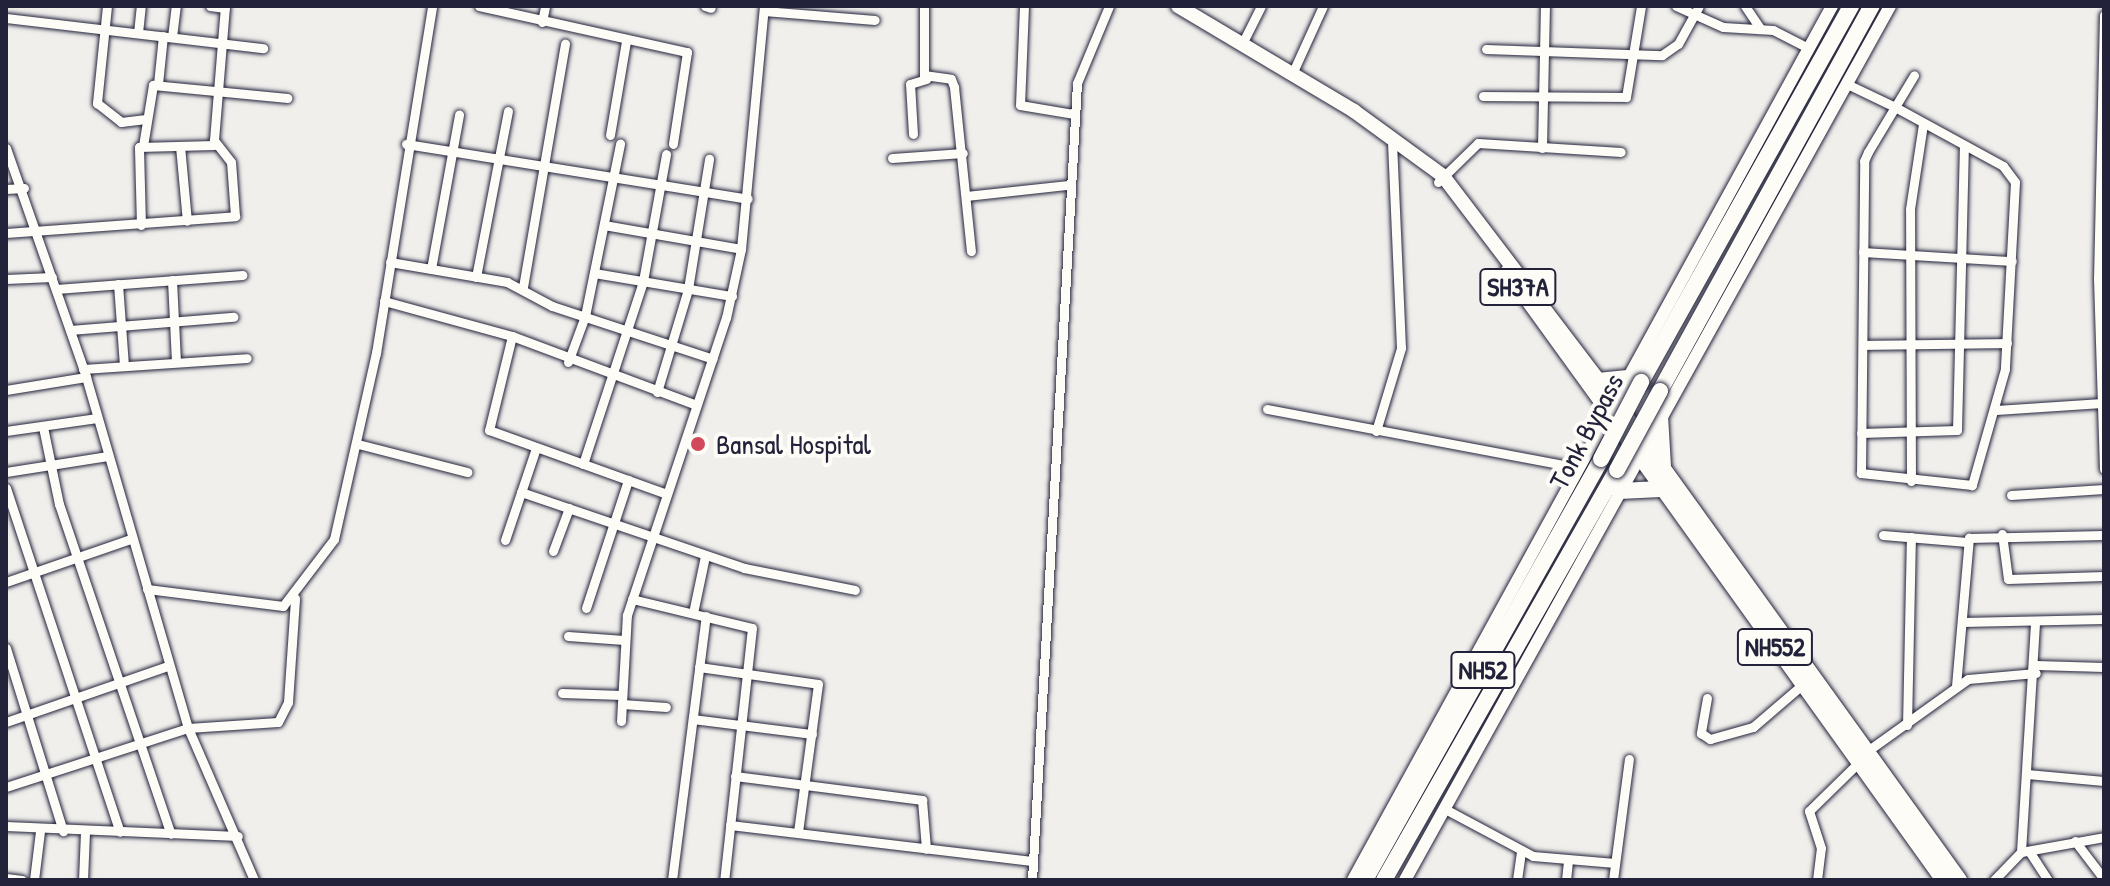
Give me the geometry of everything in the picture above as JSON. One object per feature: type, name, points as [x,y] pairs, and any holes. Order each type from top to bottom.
[{"type":"highway","name":"Tonk Bypass","points":[[1365,880],[1601,459],[1634,380],[1851,6]]},
{"type":"highway","name":"NH52","points":[[1384,880],[1617,470],[1872,6]]},
{"type":"highway","points":[[1598,381],[1634,380]]},
{"type":"highway","name":"NH552","points":[[1612,408],[1642,450],[1661,489],[1802,685],[1959,880]]},
{"type":"highway","points":[[1660,416],[1664,470]]},
{"type":"highway","name":"NH552","points":[[1642,450],[1664,470],[1944,880]]},
{"type":"highway","points":[[1619,491],[1661,489]]},
{"type":"main road","name":"SH37A","points":[[1179,6],[1292,74],[1392,138],[1425,163],[1598,381],[1612,408]]},
{"type":"main road","name":"SH37A","points":[[1440,179],[1612,408]]},
{"type":"street","points":[[107,6],[97,103],[121,122],[146,119]]},
{"type":"street","points":[[138,33],[141,6]]},
{"type":"street","points":[[158,84],[176,6]]},
{"type":"street","points":[[210,6],[225,7],[214,145]]},
{"type":"street","points":[[6,787],[188,728],[268,727],[285,715],[299,626],[295,598],[334,539],[358,444],[384,301],[406,144],[432,6]]},
{"type":"street","points":[[479,6],[626,41],[687,52],[673,144]]},
{"type":"street","points":[[542,22],[545,6]]},
{"type":"street","points":[[924,6],[926,79]]},
{"type":"street","points":[[1024,6],[1020,105],[1074,114]]},
{"type":"street","points":[[1032,880],[1074,114],[1077,83],[1109,6]]},
{"type":"street","points":[[1242,44],[1261,6]]},
{"type":"street","points":[[1292,74],[1323,6]]},
{"type":"street","points":[[1542,148],[1545,6]]},
{"type":"street","points":[[1483,96],[1626,97],[1630,52],[1640,7],[1629,6]]},
{"type":"street","points":[[1676,6],[1694,16],[1760,28],[1808,48]]},
{"type":"street","points":[[1486,49],[1673,50],[1699,6]]},
{"type":"street","points":[[1745,6],[1760,28]]},
{"type":"street","points":[[1353,880],[1578,468],[1612,408],[1634,380],[1832,6]]},
{"type":"street","points":[[1405,880],[1890,6]]},
{"type":"street","points":[[2103,6],[2104,469]]},
{"type":"street","points":[[621,721],[624,640],[632,599],[732,296],[748,199],[764,9],[875,20]]},
{"type":"street","points":[[6,18],[263,48]]},
{"type":"street","points":[[610,135],[626,41]]},
{"type":"street","points":[[523,287],[565,44]]},
{"type":"street","points":[[1847,84],[1895,107],[2003,166],[2015,182],[2007,343],[1996,410],[1976,482],[1864,477],[1861,433],[1864,161],[1895,107],[1914,75]]},
{"type":"street","points":[[913,134],[910,84],[926,79],[953,82],[963,153],[971,251]]},
{"type":"street","points":[[141,225],[136,154],[143,146],[150,87],[158,84],[217,93],[287,98]]},
{"type":"street","points":[[476,277],[508,111]]},
{"type":"street","points":[[431,269],[459,115]]},
{"type":"street","points":[[1911,481],[1909,253],[1923,124]]},
{"type":"street","points":[[1376,431],[1401,348],[1392,138]]},
{"type":"street","points":[[1440,179],[1478,143],[1621,152]]},
{"type":"street","points":[[406,144],[661,188],[748,199]]},
{"type":"street","points":[[568,362],[585,316],[620,144]]},
{"type":"street","points":[[6,233],[235,216],[230,157],[214,145],[143,146]]},
{"type":"street","points":[[180,146],[187,221]]},
{"type":"street","points":[[1861,433],[1957,430],[1964,146]]},
{"type":"street","points":[[6,148],[40,232],[85,373],[130,539],[188,728],[238,836],[254,880]]},
{"type":"street","points":[[892,158],[963,153]]},
{"type":"street","points":[[583,464],[643,281],[666,154]]},
{"type":"street","points":[[657,392],[674,347],[688,289],[706,194],[709,159]]},
{"type":"street","points":[[966,196],[1068,185]]},
{"type":"street","points":[[6,189],[24,188]]},
{"type":"street","points":[[604,225],[741,249]]},
{"type":"street","points":[[1863,252],[2012,261]]},
{"type":"street","points":[[390,262],[523,287],[585,316],[713,359]]},
{"type":"street","points":[[594,273],[732,296]]},
{"type":"street","points":[[56,289],[242,275]]},
{"type":"street","points":[[6,279],[52,277]]},
{"type":"street","points":[[172,280],[176,362]]},
{"type":"street","points":[[118,284],[124,366]]},
{"type":"street","points":[[384,301],[512,336],[568,362],[697,405]]},
{"type":"street","points":[[70,330],[233,317]]},
{"type":"street","points":[[512,336],[489,430],[667,494]]},
{"type":"street","points":[[1863,345],[2007,343]]},
{"type":"street","points":[[6,390],[124,366],[247,358]]},
{"type":"street","points":[[1996,410],[2102,403]]},
{"type":"street","points":[[1267,409],[1578,468]]},
{"type":"street","points":[[6,431],[97,418]]},
{"type":"street","points":[[43,427],[50,465],[171,834]]},
{"type":"street","points":[[358,444],[467,472]]},
{"type":"street","points":[[505,540],[536,448]]},
{"type":"street","points":[[6,472],[108,456]]},
{"type":"street","points":[[586,608],[628,480]]},
{"type":"street","points":[[6,488],[120,832]]},
{"type":"street","points":[[2011,495],[2104,489]]},
{"type":"street","points":[[521,492],[705,556],[855,590]]},
{"type":"street","points":[[553,551],[569,508]]},
{"type":"street","points":[[2002,534],[2008,579],[2104,576]]},
{"type":"street","points":[[1883,535],[1967,542],[2002,534],[2104,535]]},
{"type":"street","points":[[1907,725],[1911,537]]},
{"type":"street","points":[[6,582],[130,539]]},
{"type":"street","points":[[1956,686],[1967,542]]},
{"type":"street","points":[[693,613],[705,556]]},
{"type":"street","points":[[147,589],[253,607],[295,598]]},
{"type":"street","points":[[632,599],[752,628],[750,674],[724,880]]},
{"type":"street","points":[[672,880],[706,616]]},
{"type":"street","points":[[1962,622],[2104,619]]},
{"type":"street","points":[[2035,621],[2036,669],[2027,774],[2025,851],[2048,880]]},
{"type":"street","points":[[568,636],[624,640]]},
{"type":"street","points":[[6,648],[63,831]]},
{"type":"street","points":[[6,722],[168,666]]},
{"type":"street","points":[[699,667],[818,684],[798,832]]},
{"type":"street","points":[[1817,880],[1821,848],[1809,811],[1862,758],[1956,686],[1975,676],[2036,669],[2104,667]]},
{"type":"street","points":[[1707,698],[1702,736],[1710,739],[1753,727],[1802,685]]},
{"type":"street","points":[[562,693],[666,707]]},
{"type":"street","points":[[693,719],[812,734]]},
{"type":"street","points":[[1613,880],[1629,759]]},
{"type":"street","points":[[2027,774],[2104,781]]},
{"type":"street","points":[[735,776],[926,802],[926,849]]},
{"type":"street","points":[[1445,809],[1521,851],[1568,860],[1615,863]]},
{"type":"street","points":[[6,825],[40,831],[238,836]]},
{"type":"street","points":[[730,825],[1032,861]]},
{"type":"street","points":[[34,880],[40,831]]},
{"type":"street","points":[[83,880],[85,832]]},
{"type":"street","points":[[1994,880],[2025,851],[2104,837]]},
{"type":"street","points":[[2075,841],[2104,879]]},
{"type":"street","points":[[1517,880],[1521,851]]},
{"type":"street","points":[[1566,880],[1568,860]]},
{"type":"street","points":[[6,878],[22,880]]},
{"type":"place","name":"Bansal Hospital","points":[[698,444]]}]
